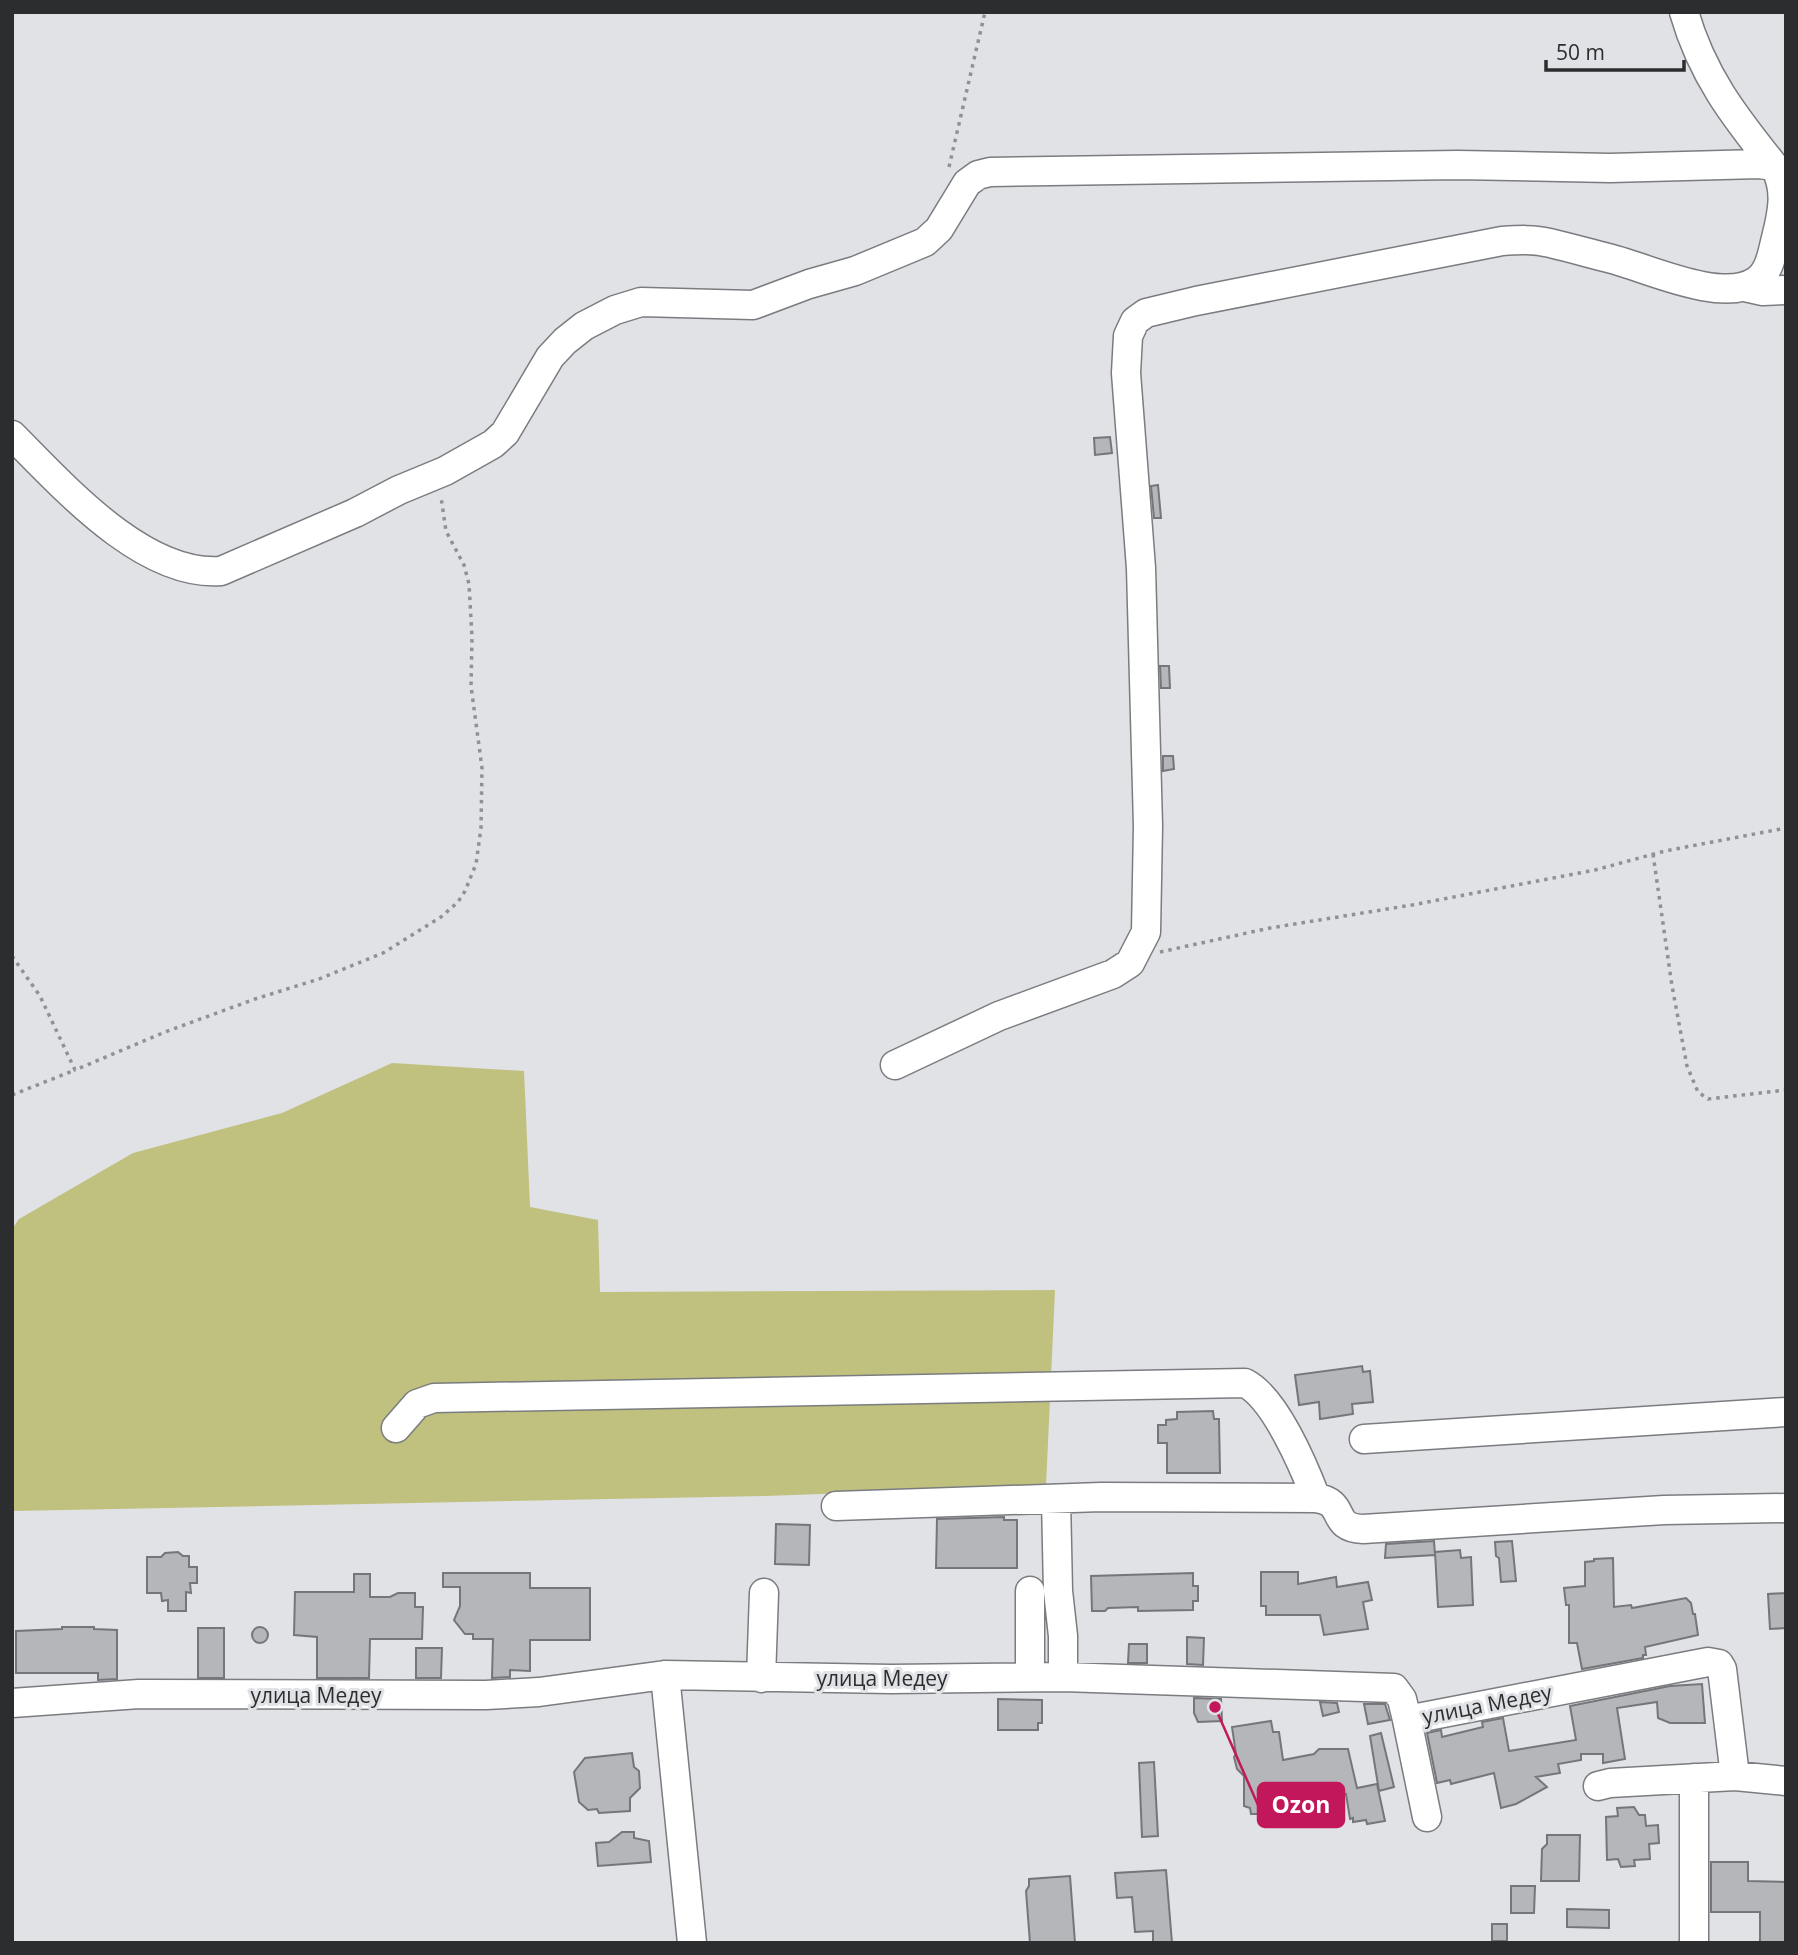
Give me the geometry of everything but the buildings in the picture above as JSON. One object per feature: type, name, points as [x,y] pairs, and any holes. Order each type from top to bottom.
[{"type":"street","points":[[1684,12],[1694,46],[1709,77],[1781,177],[1782,239],[1766,272],[1756,282],[1745,286]]},
{"type":"street","points":[[1754,141],[1786,141]]},
{"type":"street","points":[[12,436],[73,498],[102,521],[186,569],[221,571],[262,551],[330,525],[399,490],[445,471],[494,444],[505,433],[550,357],[584,326],[615,310],[641,302],[753,305],[893,257],[925,242],[939,229],[967,183],[978,175],[990,172],[1458,165],[1610,168],[1759,164],[1774,166]]},
{"type":"street","points":[[895,1065],[999,1016],[1113,974],[1130,963],[1146,932],[1148,826],[1141,568],[1126,373],[1128,336],[1135,321],[1146,313],[1196,301],[1502,241],[1533,240],[1551,244],[1612,259],[1667,279],[1709,287],[1745,286],[1763,291],[1786,290]]},
{"type":"street","points":[[396,1427],[417,1404],[434,1398],[1245,1383],[1253,1387],[1281,1424],[1301,1458],[1316,1498]]},
{"type":"street","points":[[1364,1439],[1786,1412]]},
{"type":"street","points":[[836,1506],[1101,1497],[1316,1498],[1331,1502],[1342,1522],[1350,1528],[1363,1529],[1652,1511],[1786,1508]]},
{"type":"street","points":[[1056,1499],[1063,1676]]},
{"type":"street","points":[[1030,1591],[1030,1677]]},
{"type":"street","points":[[761,1678],[764,1593]]},
{"type":"street","name":"улица Медеу","points":[[12,1703],[139,1694],[486,1695],[539,1692],[665,1675],[761,1678],[1063,1676],[1394,1688],[1402,1699],[1406,1720],[1708,1662],[1719,1664],[1722,1669],[1735,1776]]},
{"type":"street","points":[[665,1675],[692,1943]]},
{"type":"street","points":[[1406,1720],[1427,1817]]},
{"type":"street","points":[[1598,1786],[1610,1783],[1735,1776],[1786,1781]]},
{"type":"street","points":[[1694,1778],[1694,1943]]},
{"type":"path","points":[[947,178],[985,12]]},
{"type":"path","points":[[12,1096],[165,1032],[319,979],[383,953],[441,917],[458,902],[476,864],[481,828],[482,768],[471,686],[470,584],[464,565],[446,531],[441,503],[441,482],[445,471]]},
{"type":"path","points":[[1165,950],[1269,928],[1412,905],[1594,870],[1653,854],[1786,828]]},
{"type":"path","points":[[1653,854],[1681,1035],[1687,1066],[1698,1092],[1708,1099],[1786,1090]]},
{"type":"path","points":[[12,957],[40,996],[75,1069]]},
{"type":"shaded area","points":[[392,1063],[524,1071],[530,1207],[598,1220],[600,1292],[1055,1290],[1046,1486],[765,1496],[12,1511],[12,1229],[19,1219],[133,1153],[282,1113]]},
{"type":"place","name":"Ozon","points":[[1215,1707]]}]
